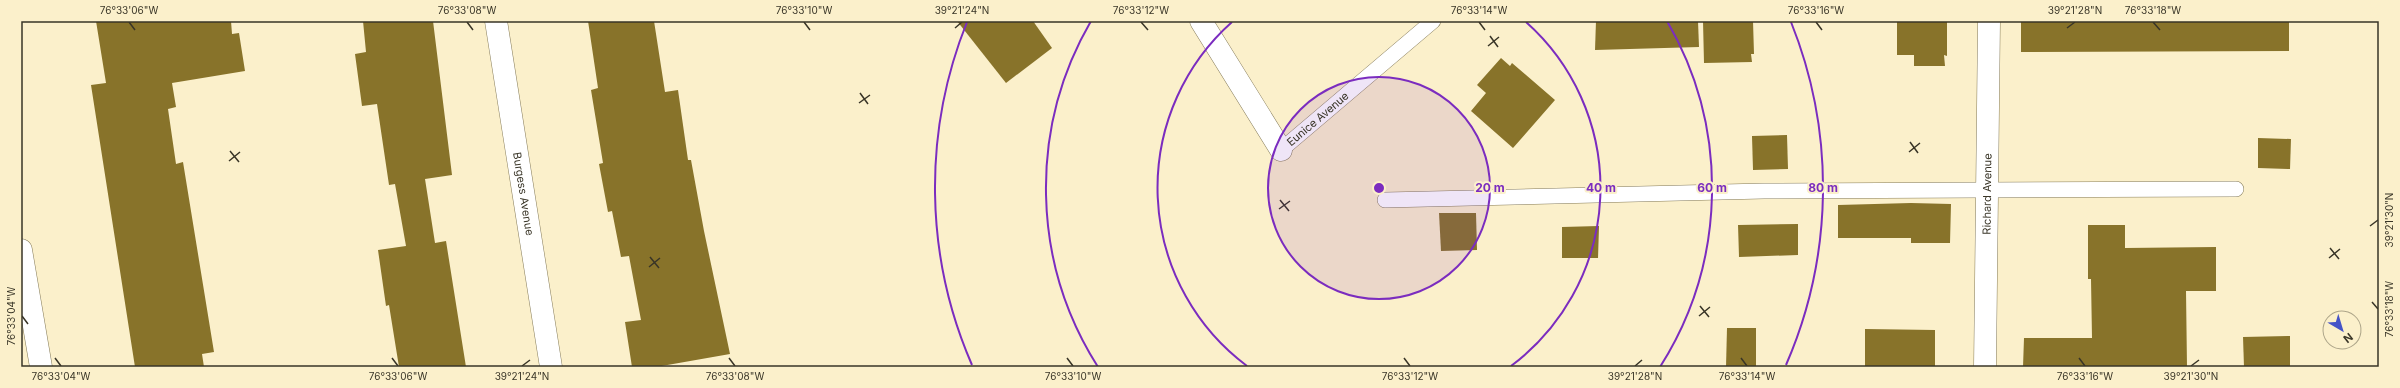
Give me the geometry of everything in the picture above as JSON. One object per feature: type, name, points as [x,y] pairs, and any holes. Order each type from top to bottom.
[{"type":"street","name":"Burgess Avenue","points":[[496,21],[551,367]]},
{"type":"street","name":"Eunice Avenue","points":[[1201,21],[1281,150]]},
{"type":"street","name":"Richard Avenue","points":[[1985,367],[1985,191],[1989,21]]},
{"type":"street","points":[[21,250],[40,367]]},
{"type":"lane","name":"Eunice Avenue","points":[[1281,150],[1433,21]]},
{"type":"lane","points":[[1385,200],[1764,191],[2236,189]]},
{"type":"building","points":[[96,21],[231,21],[232,34],[239,33],[245,71],[172,83],[176,107],[168,109],[176,164],[183,162],[214,352],[202,354],[204,367],[135,367],[91,85],[106,83]]},
{"type":"building","points":[[363,21],[433,21],[452,175],[425,179],[435,243],[446,241],[466,367],[399,367],[389,305],[386,306],[378,250],[406,246],[395,184],[389,185],[377,104],[362,106],[355,54],[366,52]]},
{"type":"building","points":[[588,21],[654,21],[665,92],[678,90],[688,160],[691,160],[704,231],[730,354],[656,367],[632,367],[625,322],[641,320],[629,256],[621,257],[612,211],[608,212],[599,164],[603,163],[591,90],[598,88]]},
{"type":"building","points":[[957,21],[1033,21],[1052,48],[1006,83]]},
{"type":"building","points":[[1596,21],[1698,21],[1699,47],[1595,50]]},
{"type":"building","points":[[1703,21],[1753,21],[1754,54],[1751,54],[1752,62],[1704,63]]},
{"type":"building","points":[[1897,21],[1947,21],[1947,56],[1944,55],[1945,66],[1914,66],[1914,55],[1897,55]]},
{"type":"building","points":[[2021,21],[2289,21],[2289,51],[2021,52]]},
{"type":"building","points":[[1501,58],[1510,66],[1512,63],[1555,100],[1513,148],[1471,111],[1486,93],[1477,85]]},
{"type":"building","points":[[1787,135],[1788,169],[1753,170],[1752,136]]},
{"type":"building","points":[[2258,138],[2291,139],[2290,169],[2258,168]]},
{"type":"building","points":[[1911,203],[1951,204],[1950,243],[1911,243],[1911,238],[1838,238],[1838,205]]},
{"type":"building","points":[[1439,213],[1476,213],[1477,250],[1441,251]]},
{"type":"building","points":[[1798,224],[1798,255],[1739,257],[1738,225]]},
{"type":"building","points":[[2088,225],[2125,225],[2125,248],[2216,247],[2216,291],[2186,291],[2187,367],[2023,367],[2024,338],[2092,338],[2091,279],[2088,279]]},
{"type":"building","points":[[1599,226],[1598,258],[1562,258],[1562,227]]},
{"type":"building","points":[[1727,328],[1756,328],[1756,367],[1726,367]]},
{"type":"building","points":[[1865,329],[1935,330],[1935,367],[1865,367]]},
{"type":"building","points":[[2290,336],[2290,367],[2244,367],[2243,337]]}]
